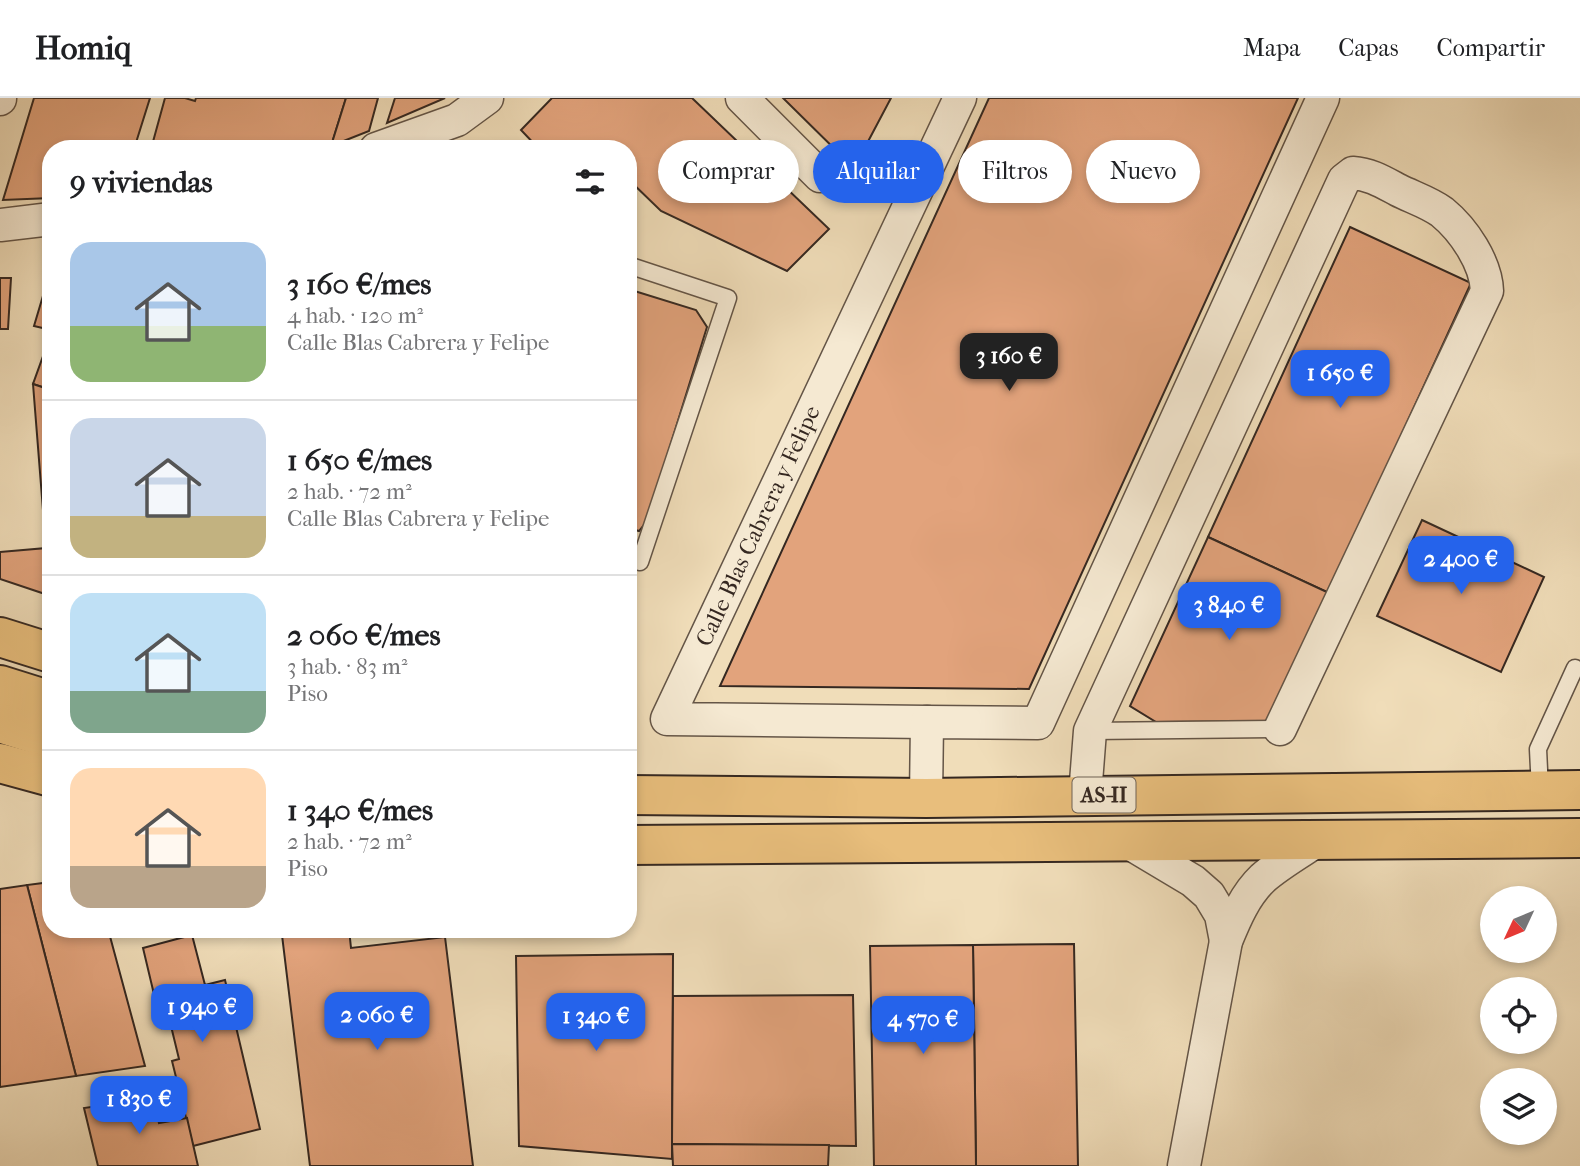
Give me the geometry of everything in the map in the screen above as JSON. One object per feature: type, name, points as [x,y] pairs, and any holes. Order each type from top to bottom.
[{"type":"highway","points":[[0,637],[42,650]]},
{"type":"highway","points":[[0,685],[42,698]]},
{"type":"highway","points":[[0,723],[42,736]]},
{"type":"highway","points":[[0,764],[42,775]]},
{"type":"highway","name":"AS-II","points":[[637,795],[926,798],[1580,790]]},
{"type":"highway","name":"AS-II","points":[[637,845],[1580,838]]},
{"type":"street","points":[[401,140],[457,120],[487,98]]},
{"type":"street","points":[[742,98],[813,169]]},
{"type":"street","name":"Calle Blas Cabrera y Felipe","points":[[960,98],[667,719],[1038,723],[1323,98]]},
{"type":"street","points":[[1085,795],[1090,731],[1344,180],[1353,173],[1367,174],[1441,212],[1458,229],[1477,255],[1486,279],[1487,291],[1280,729]]},
{"type":"street","points":[[0,225],[42,220]]},
{"type":"street","points":[[926,798],[927,722]]},
{"type":"street","points":[[1184,1166],[1226,941],[1236,915],[1262,879],[1318,839]]},
{"type":"street","points":[[1126,841],[1193,881],[1209,895],[1221,915],[1226,941]]},
{"type":"lane","points":[[637,268],[728,298],[640,562],[637,561]]},
{"type":"lane","points":[[1540,790],[1538,749],[1575,667]]},
{"type":"lane","points":[[1090,731],[1280,729]]},
{"type":"building","points":[[34,98],[150,98],[137,140],[42,140],[42,198],[3,200]]},
{"type":"building","points":[[165,98],[195,101],[196,98],[346,98],[333,140],[153,140]]},
{"type":"building","points":[[346,98],[378,98],[369,131],[346,140],[333,140]]},
{"type":"building","points":[[395,98],[445,98],[387,123]]},
{"type":"building","points":[[552,98],[692,98],[736,140],[658,140],[658,203],[799,203],[799,200],[829,229],[787,271],[661,211],[637,188],[637,140],[530,140],[521,130]]},
{"type":"building","points":[[783,98],[891,98],[869,140],[826,140]]},
{"type":"building","points":[[989,98],[1298,98],[1029,689],[720,686],[941,203],[944,203],[944,196],[958,166],[958,203],[1072,203],[1072,140],[970,140]]},
{"type":"building","points":[[1350,227],[1471,283],[1329,593],[1208,537]]},
{"type":"building","points":[[0,278],[11,278],[8,329],[0,329]]},
{"type":"building","points":[[637,292],[696,310],[707,327],[647,521],[639,531]]},
{"type":"building","points":[[42,299],[42,328],[34,326]]},
{"type":"building","points":[[42,359],[42,387],[33,384]]},
{"type":"building","points":[[33,384],[42,387],[42,498]]},
{"type":"building","points":[[1422,520],[1544,577],[1501,672],[1377,616]]},
{"type":"building","points":[[1208,537],[1329,593],[1269,721],[1156,722],[1130,706]]},
{"type":"building","points":[[42,548],[42,593],[0,579],[0,552]]},
{"type":"building","points":[[42,883],[42,938],[110,938],[145,1066],[76,1076],[27,885]]},
{"type":"building","points":[[27,885],[76,1076],[0,1087],[0,889]]},
{"type":"building","points":[[181,938],[193,938],[205,985],[225,980],[260,1129],[193,1146],[172,1061],[179,1059],[171,1026],[162,1028],[143,948]]},
{"type":"building","points":[[282,938],[350,938],[351,948],[445,938],[473,1166],[310,1166]]},
{"type":"building","points":[[1074,944],[1078,1166],[976,1166],[973,945]]},
{"type":"building","points":[[973,945],[976,1166],[874,1166],[870,946]]},
{"type":"building","points":[[673,954],[672,1159],[519,1146],[516,956]]},
{"type":"building","points":[[853,995],[856,1146],[672,1144],[673,996]]},
{"type":"building","points":[[153,1098],[159,1123],[187,1118],[198,1166],[98,1166],[84,1108]]},
{"type":"building","points":[[672,1144],[829,1145],[828,1166],[673,1166]]}]
